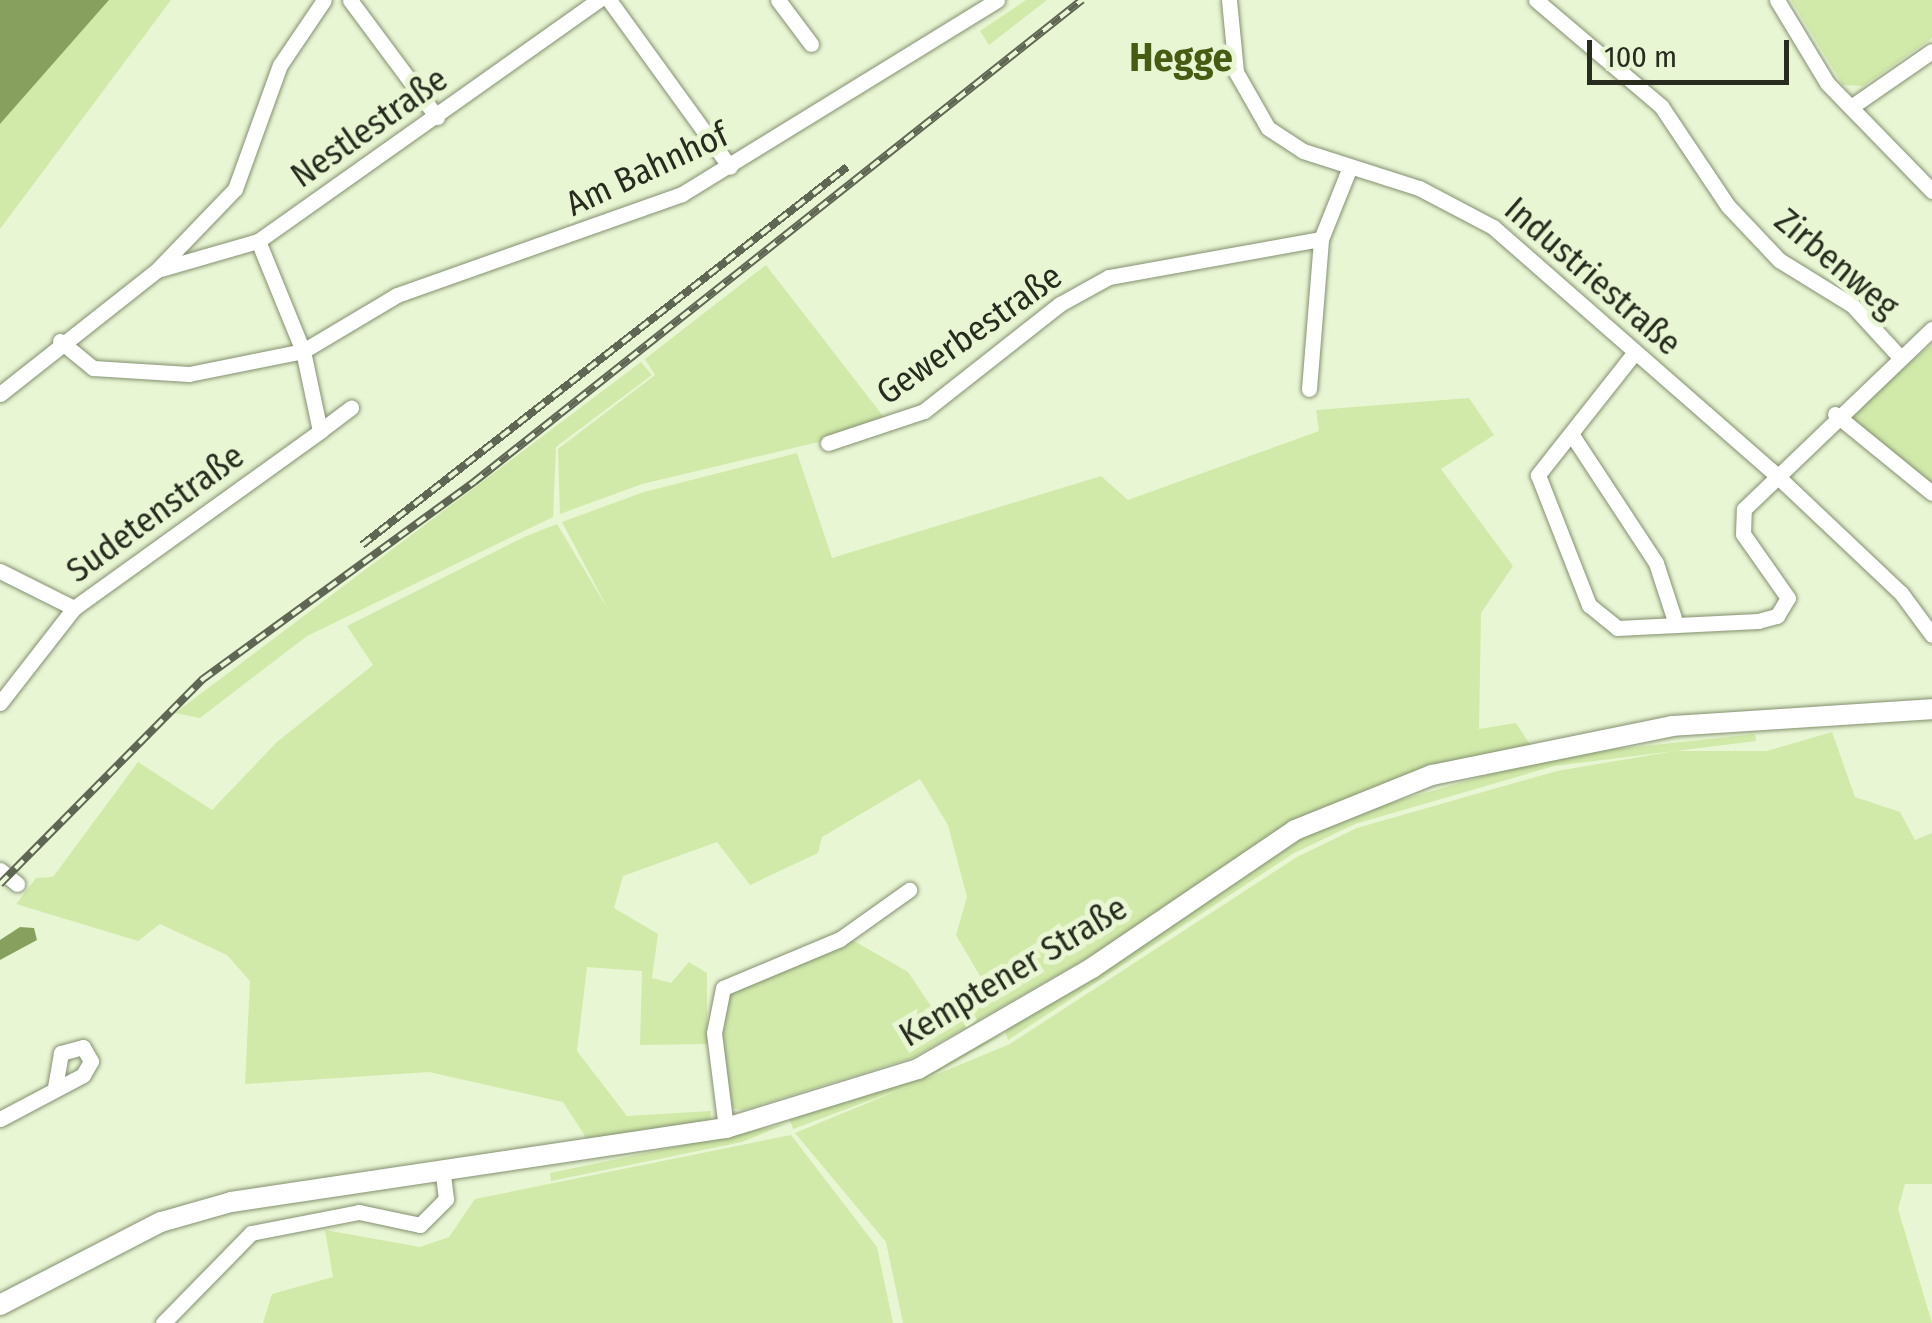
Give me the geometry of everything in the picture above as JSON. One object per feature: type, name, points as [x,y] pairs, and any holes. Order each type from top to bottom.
[{"type":"main road","name":"Kemptener Straße","points":[[0,1304],[161,1222],[231,1202],[442,1176],[726,1128],[918,1069],[1092,968],[1296,830],[1432,775],[1672,726],[1932,709]]},
{"type":"street","points":[[0,394],[60,342],[157,270],[235,189],[255,154],[268,90],[324,0]]},
{"type":"street","points":[[350,0],[437,118]]},
{"type":"street","name":"Nestlestraße","points":[[157,270],[258,241],[437,118],[598,0]]},
{"type":"street","points":[[609,0],[730,167]]},
{"type":"street","points":[[778,0],[811,44]]},
{"type":"street","name":"Am Bahnhof","points":[[303,352],[397,295],[605,227],[730,167],[997,0]]},
{"type":"street","name":"Industriestraße","points":[[1229,0],[1236,72],[1256,116],[1283,140],[1494,226],[1901,592],[1932,635]]},
{"type":"street","name":"Zirbenweg","points":[[1536,0],[1660,106],[1728,206],[1779,260],[1852,305],[1897,354]]},
{"type":"street","points":[[1777,0],[1851,107],[1932,191]]},
{"type":"street","points":[[1851,107],[1932,51]]},
{"type":"street","points":[[1309,389],[1321,239],[1350,167]]},
{"type":"street","name":"Gewerbestraße","points":[[828,444],[924,411],[1109,277],[1321,239]]},
{"type":"street","points":[[258,241],[303,352],[320,431]]},
{"type":"street","points":[[1635,352],[1538,474],[1538,490],[1589,605],[1617,628],[1674,618],[1758,621],[1787,607],[1739,522],[1774,474],[1897,354],[1932,329]]},
{"type":"street","points":[[60,342],[93,368],[190,374],[303,352]]},
{"type":"street","name":"Sudetenstraße","points":[[0,704],[74,608],[351,408]]},
{"type":"street","points":[[1835,414],[1932,493]]},
{"type":"street","points":[[1572,435],[1656,563],[1674,618]]},
{"type":"street","points":[[0,571],[74,608]]},
{"type":"street","points":[[0,870],[17,884]]},
{"type":"street","points":[[726,1128],[714,1033],[723,988],[840,938],[909,890]]},
{"type":"street","points":[[0,1119],[54,1088]]},
{"type":"street","points":[[163,1323],[251,1233],[359,1212],[420,1225],[446,1199],[442,1176]]},
{"type":"shaded area","points":[[0,0],[109,0],[0,124]]},
{"type":"shaded area","points":[[109,0],[171,0],[0,229],[0,124]]},
{"type":"shaded area","points":[[1026,0],[1047,0],[989,45],[980,31]]},
{"type":"shaded area","points":[[1791,0],[1932,0],[1932,38],[1863,86],[1843,85]]},
{"type":"shaded area","points":[[766,265],[890,425],[642,484],[560,514],[558,449],[655,375],[645,359]]},
{"type":"shaded area","points":[[1932,344],[1932,490],[1844,417]]},
{"type":"shaded area","points":[[641,362],[652,375],[556,447],[553,517],[307,636],[200,718],[175,713]]},
{"type":"shaded area","points":[[1469,398],[1494,435],[1441,469],[1513,566],[1481,613],[1479,729],[1516,723],[1531,746],[1402,778],[912,1058],[743,1110],[729,1108],[719,1032],[727,990],[849,938],[908,972],[939,1018],[987,988],[956,935],[967,897],[948,825],[920,779],[822,837],[818,853],[750,885],[717,842],[623,876],[614,908],[658,934],[652,978],[671,983],[689,962],[707,973],[707,1044],[640,1045],[642,971],[587,967],[577,1051],[627,1116],[711,1111],[710,1120],[589,1142],[563,1102],[429,1072],[245,1084],[250,981],[227,955],[160,924],[138,941],[16,904],[36,878],[53,877],[138,762],[212,810],[277,742],[373,665],[347,626],[524,537],[557,524],[609,611],[562,522],[644,492],[797,453],[832,558],[1101,476],[1128,500],[1319,431],[1316,410]]},
{"type":"shaded area","points":[[1832,732],[1855,797],[1900,812],[1915,840],[1932,833],[1932,1184],[1905,1184],[1898,1209],[1932,1323],[903,1323],[886,1242],[795,1133],[1010,1044],[1297,857],[1357,828],[1557,771],[1675,751],[1767,751]]},
{"type":"shaded area","points":[[1755,734],[1756,741],[1554,766],[1355,824],[1294,853],[1008,1040],[1005,1031],[1298,837],[1346,816],[1553,756]]},
{"type":"shaded area","points":[[20,927],[34,928],[37,940],[0,960],[0,940]]},
{"type":"shaded area","points":[[1002,1035],[922,1081],[793,1129],[790,1120]]},
{"type":"shaded area","points":[[786,1124],[742,1142],[551,1181],[550,1173]]},
{"type":"shaded area","points":[[791,1135],[877,1247],[893,1323],[263,1323],[272,1294],[333,1277],[325,1230],[420,1247],[449,1237],[475,1199]]},
{"type":"railway","points":[[0,884],[203,679],[474,482],[1082,0]]},
{"type":"railway","points":[[362,545],[847,167]]},
{"type":"district","name":"Hegge","points":[[1181,58]]}]
